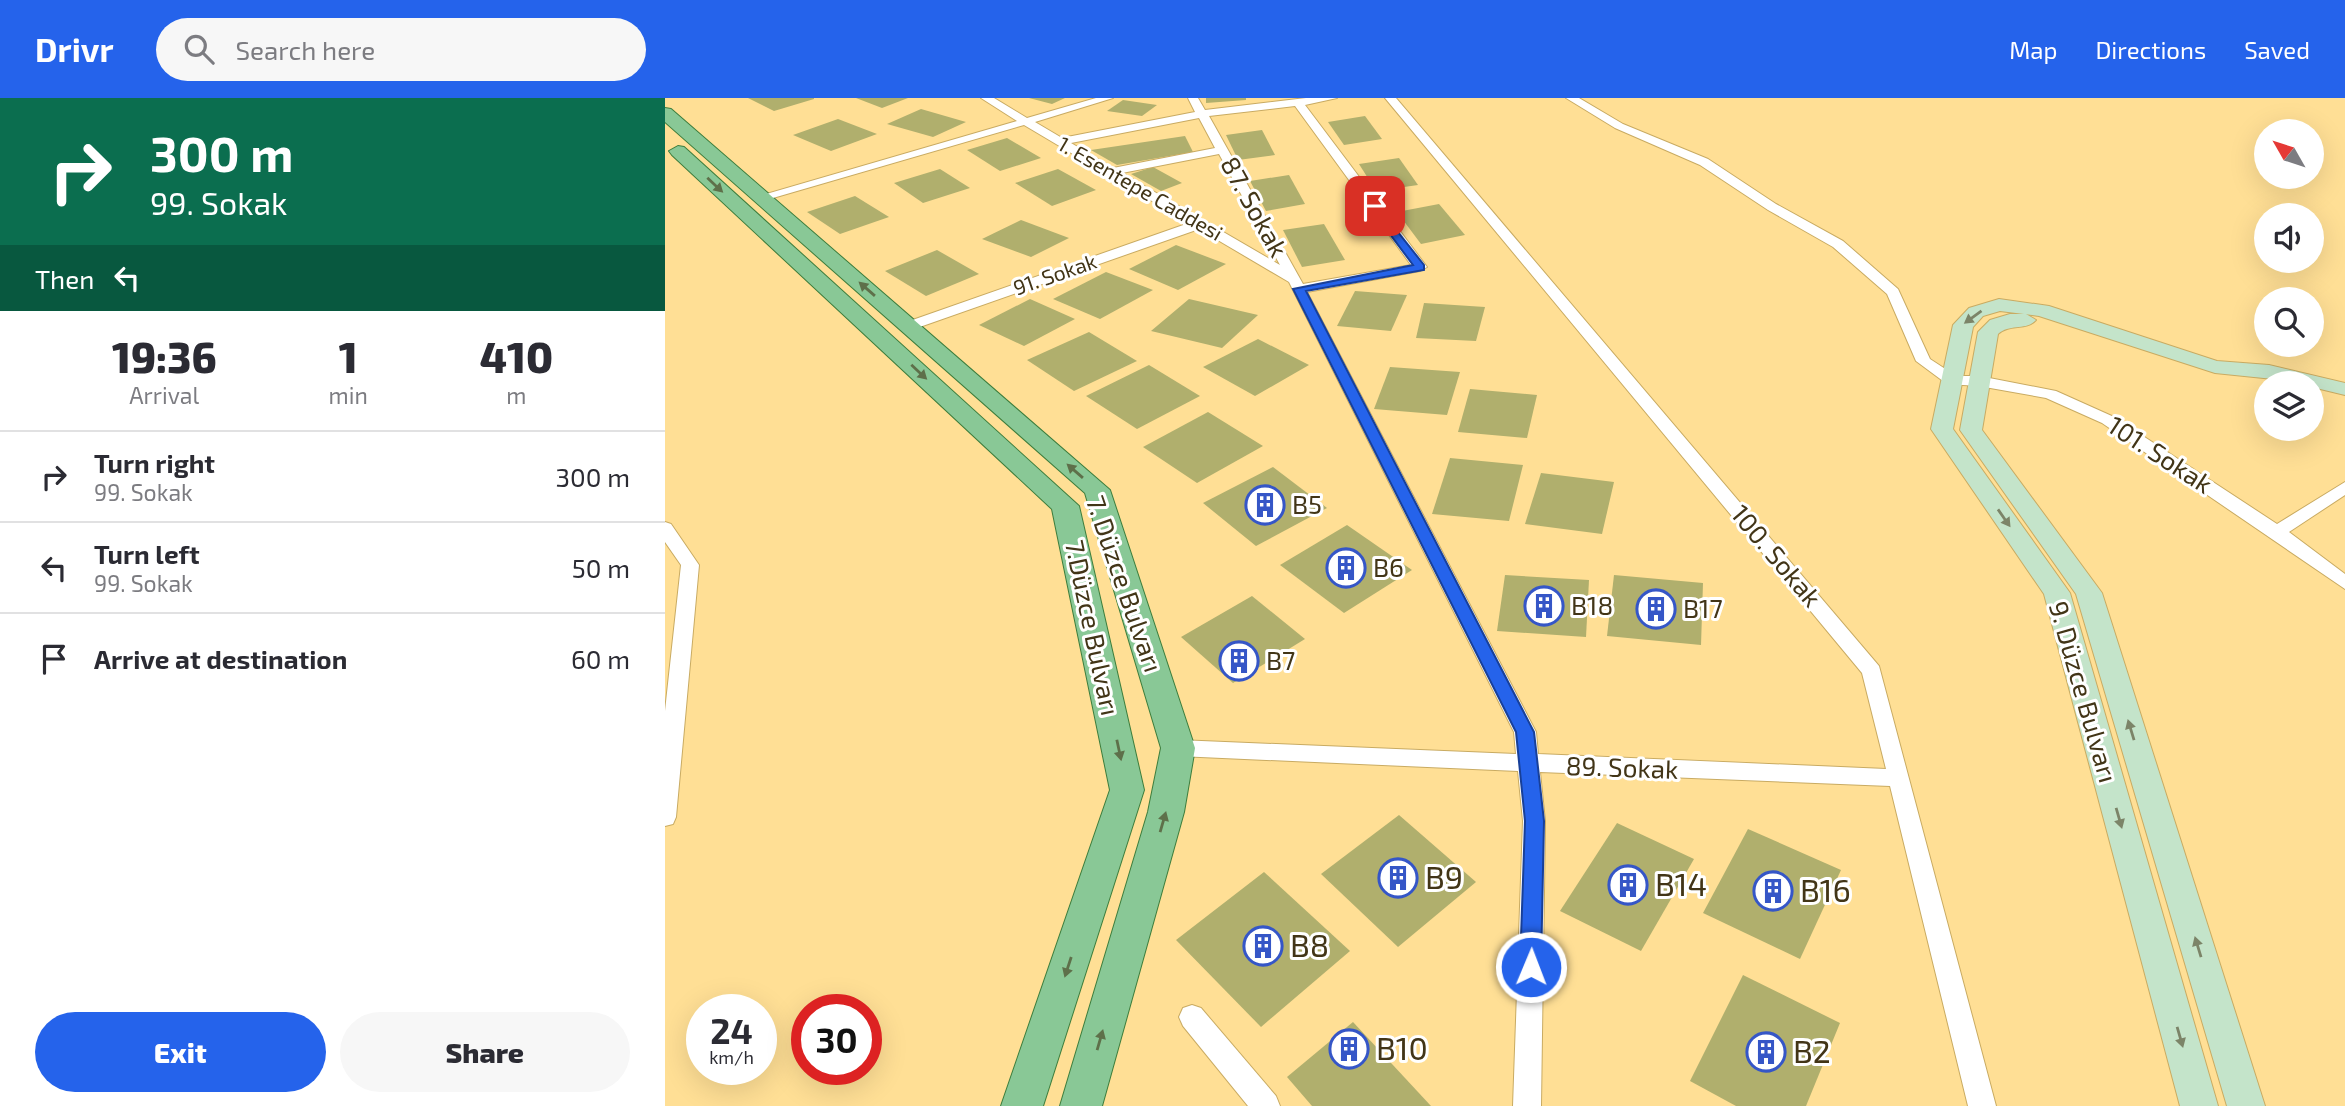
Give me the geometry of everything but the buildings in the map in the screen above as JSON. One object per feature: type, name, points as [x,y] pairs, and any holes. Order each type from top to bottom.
[{"type":"main road","name":"7. Düzce Bulvarı","points":[[665,113],[1097,490],[1178,748],[1166,813],[1081,1106]]},
{"type":"main road","name":"7.Düzce Bulvarı","points":[[665,139],[1065,506],[1127,790],[1022,1106]]},
{"type":"main road","name":"9. Düzce Bulvarı","points":[[2199,1106],[2057,593],[1942,429],[1963,325],[1976,312],[1999,305],[2042,310],[2215,367],[2269,371],[2345,389]]},
{"type":"main road","name":"9. Düzce Bulvarı","points":[[2246,1106],[2089,593],[1971,430],[1988,332],[1997,322],[2010,318],[2038,321],[2214,380],[2254,383]]},
{"type":"main road","points":[[2324,397],[2345,403]]},
{"type":"street","name":"1. Esentepe Caddesi","points":[[986,98],[1296,284]]},
{"type":"street","points":[[762,197],[1108,98]]},
{"type":"street","points":[[1061,142],[1197,106],[1299,104],[1332,98]]},
{"type":"street","name":"100. Sokak","points":[[1390,98],[1872,670],[1982,1106]]},
{"type":"street","points":[[1571,98],[1619,126],[1704,162],[1772,207],[1838,244],[1893,292],[1924,361],[1952,381]]},
{"type":"street","points":[[1296,284],[1420,267],[1299,104]]},
{"type":"street","name":"87. Sokak","points":[[1197,106],[1296,284],[1525,732],[1534,821],[1527,1106]]},
{"type":"street","points":[[1111,172],[1222,150]]},
{"type":"street","name":"91. Sokak","points":[[909,326],[1200,224]]},
{"type":"street","name":"101. Sokak","points":[[1952,381],[1979,381],[2050,394],[2108,420],[2277,532],[2345,583]]},
{"type":"street","points":[[2277,532],[2345,488]]},
{"type":"street","points":[[665,528],[690,565],[665,817]]},
{"type":"street","name":"89. Sokak","points":[[1178,748],[1528,765],[1898,778]]},
{"type":"street","points":[[1192,1017],[1266,1106]]},
{"type":"place","name":"B5","points":[[1265,505]]},
{"type":"place","name":"B6","points":[[1346,568]]},
{"type":"place","name":"B18","points":[[1544,606]]},
{"type":"place","name":"B17","points":[[1656,609]]},
{"type":"place","name":"B7","points":[[1239,661]]},
{"type":"place","name":"B9","points":[[1398,878]]},
{"type":"place","name":"B14","points":[[1628,885]]},
{"type":"place","name":"B16","points":[[1773,891]]},
{"type":"place","name":"B8","points":[[1263,946]]},
{"type":"place","name":"B10","points":[[1349,1049]]},
{"type":"place","name":"B2","points":[[1766,1052]]},
{"type":"route","points":[[1375,206],[1420,267],[1299,289],[1525,732],[1534,821],[1531,967]]}]
